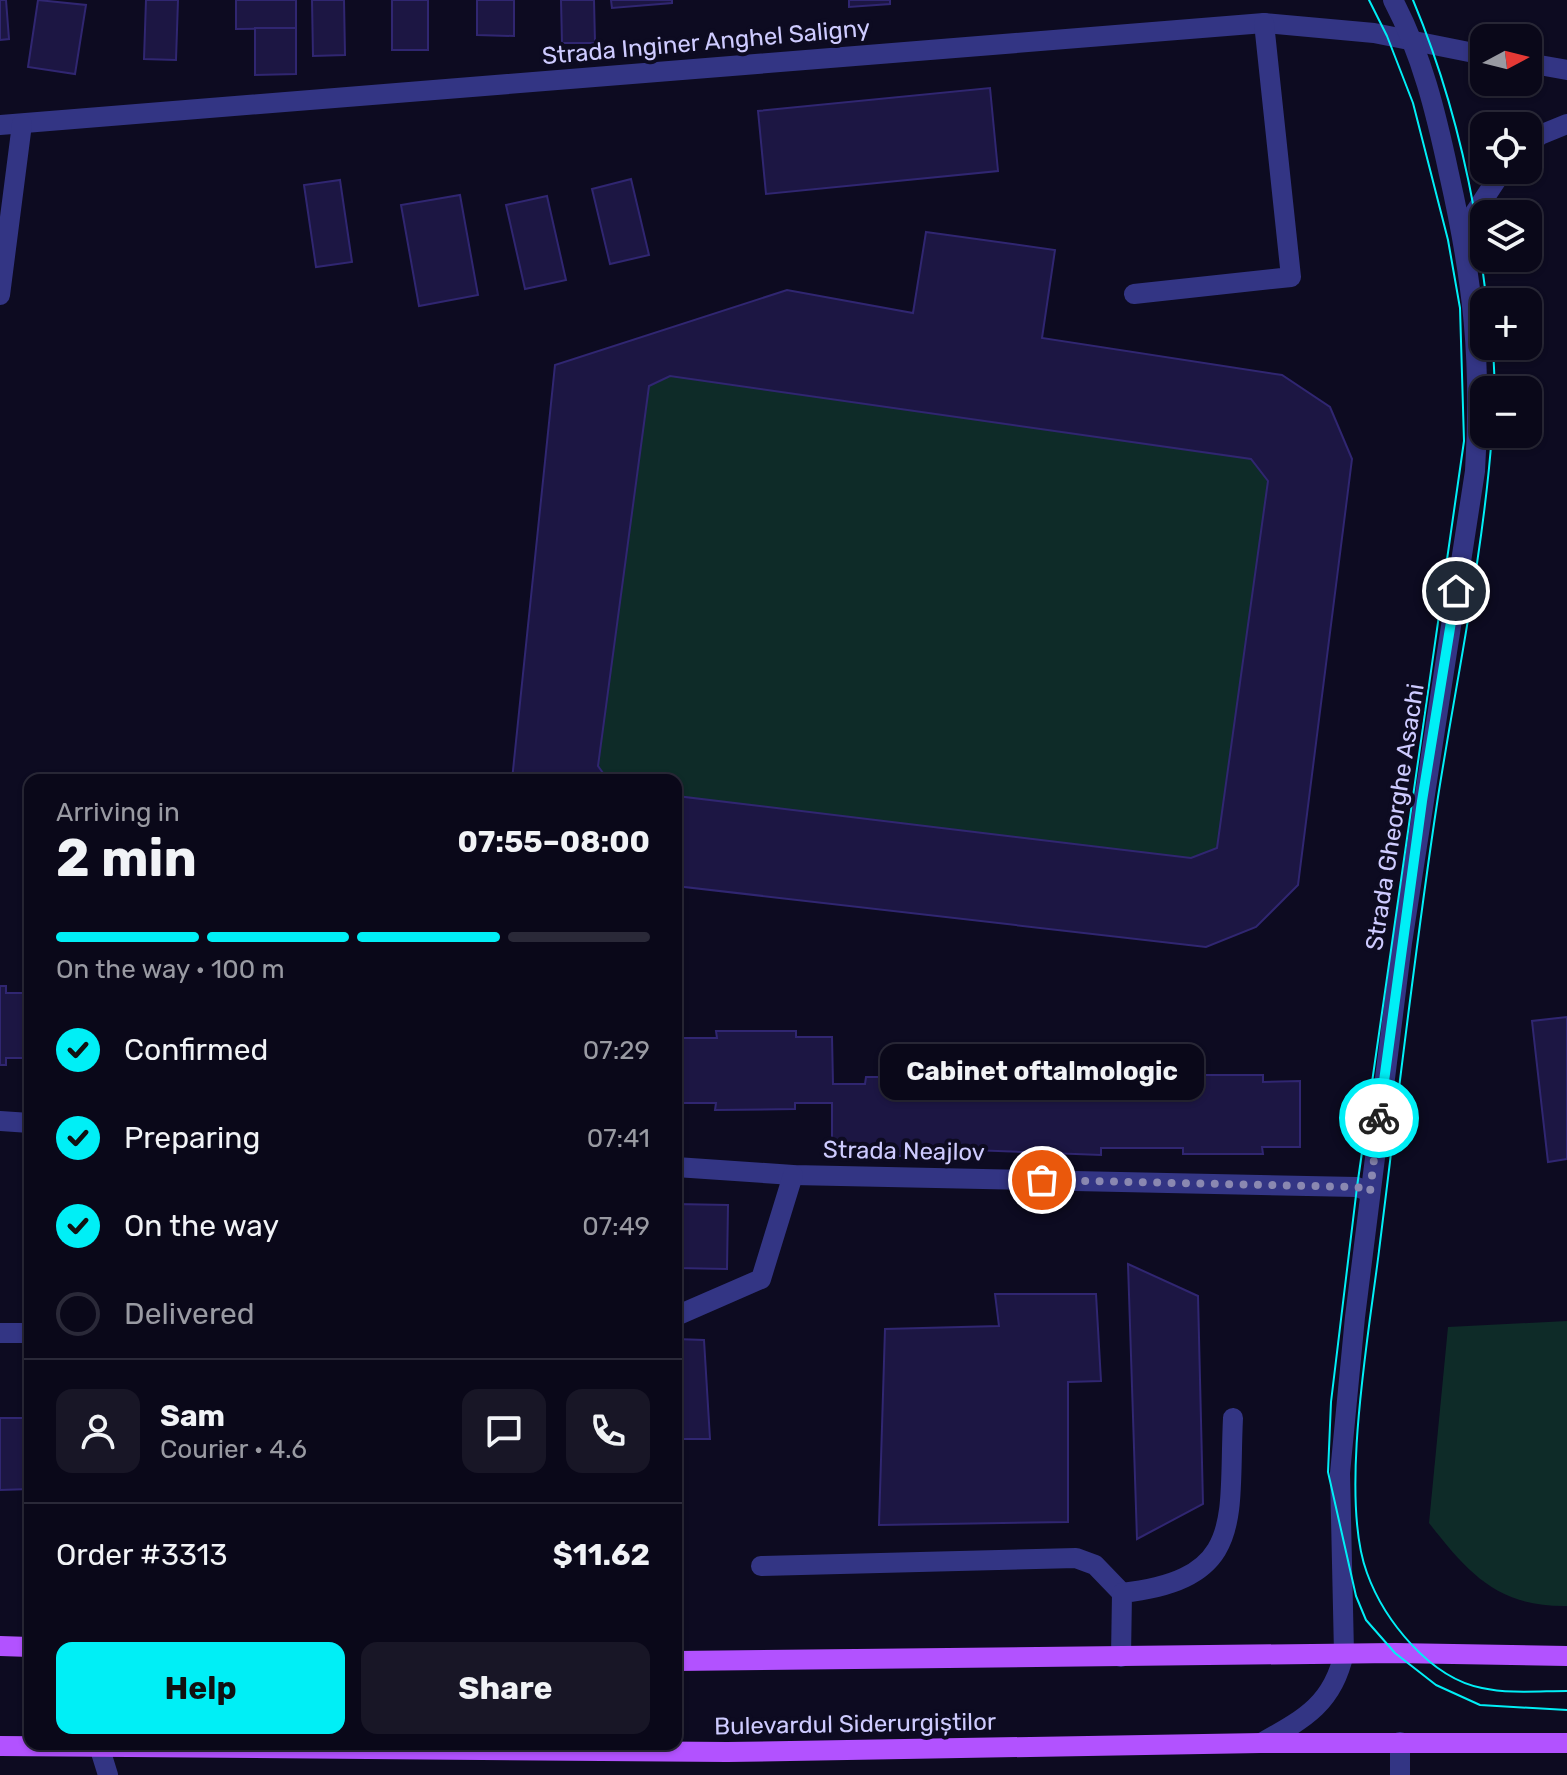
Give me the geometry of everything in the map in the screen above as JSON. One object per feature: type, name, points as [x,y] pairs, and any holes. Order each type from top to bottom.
[{"type":"main road","points":[[0,1646],[24,1647]]},
{"type":"main road","points":[[682,1661],[1344,1653],[1567,1656]]},
{"type":"main road","name":"Bulevardul Siderurgiștilor","points":[[518,1750],[727,1752],[1261,1743],[1567,1743]]},
{"type":"main road","name":"Bulevardul Siderurgiștilor","points":[[0,1746],[24,1746]]},
{"type":"street","name":"Strada Gheorghe Asachi","points":[[1344,1653],[1340,1473],[1370,1192],[1422,801],[1475,471],[1480,398],[1476,313],[1462,232],[1416,43],[1393,0]]},
{"type":"street","name":"Strada Inginer Anghel Saligny","points":[[0,125],[1264,23],[1374,33],[1470,53]]},
{"type":"street","points":[[1134,294],[1291,277],[1264,23]]},
{"type":"street","points":[[1542,66],[1567,70]]},
{"type":"street","points":[[0,295],[22,124]]},
{"type":"street","points":[[1542,134],[1567,124]]},
{"type":"street","points":[[1462,232],[1494,184]]},
{"type":"street","points":[[0,1121],[24,1123]]},
{"type":"street","name":"Strada Neajlov","points":[[682,1167],[793,1175],[1357,1187],[1370,1192]]},
{"type":"street","points":[[682,1313],[761,1279],[793,1175]]},
{"type":"street","points":[[0,1333],[24,1333]]},
{"type":"street","points":[[1122,1593],[1162,1588],[1198,1574],[1217,1554],[1228,1525],[1233,1418]]},
{"type":"street","points":[[761,1566],[1076,1558],[1095,1565],[1122,1593],[1121,1657]]},
{"type":"street","points":[[1261,1743],[1321,1703],[1338,1679],[1344,1653]]},
{"type":"street","points":[[1400,1742],[1400,1775]]},
{"type":"street","points":[[100,1750],[108,1775]]},
{"type":"green space","points":[[926,232],[1055,250],[1042,338],[1282,375],[1330,407],[1352,459],[1298,885],[1256,927],[1206,947],[682,887],[682,774],[513,774],[555,365],[787,290],[913,313]]},
{"type":"green space","points":[[1567,1321],[1567,1606],[1543,1605],[1522,1601],[1487,1584],[1458,1558],[1429,1523],[1448,1327]]},
{"type":"building","points":[[0,0],[6,0],[9,39],[0,40]]},
{"type":"building","points":[[38,0],[86,5],[75,74],[28,67]]},
{"type":"building","points":[[146,0],[178,0],[176,60],[144,59]]},
{"type":"building","points":[[236,0],[296,0],[296,28],[236,29]]},
{"type":"building","points":[[312,0],[344,0],[345,55],[313,56]]},
{"type":"building","points":[[392,0],[428,0],[428,50],[392,50]]},
{"type":"building","points":[[477,0],[514,0],[514,36],[477,35]]},
{"type":"building","points":[[561,0],[594,0],[595,43],[562,43]]},
{"type":"building","points":[[611,0],[672,0],[672,3],[612,8]]},
{"type":"building","points":[[849,0],[890,0],[890,4],[849,7]]},
{"type":"building","points":[[255,28],[296,28],[296,74],[255,75]]},
{"type":"building","points":[[990,88],[998,171],[766,194],[758,111]]},
{"type":"building","points":[[631,179],[649,255],[610,264],[592,189]]},
{"type":"building","points":[[340,180],[352,262],[316,267],[304,185]]},
{"type":"building","points":[[460,195],[478,295],[419,306],[401,205]]},
{"type":"building","points":[[547,196],[566,280],[525,289],[506,205]]},
{"type":"building","points":[[926,232],[1055,250],[1042,338],[1282,375],[1330,407],[1352,459],[1298,885],[1256,927],[1206,947],[682,887],[682,797],[1191,858],[1217,848],[1268,481],[1251,459],[670,376],[649,386],[598,766],[604,774],[513,774],[555,365],[787,290],[913,313]]},
{"type":"building","points":[[0,986],[6,986],[6,993],[24,993],[24,1058],[6,1058],[6,1065],[0,1065]]},
{"type":"building","points":[[1567,1017],[1567,1159],[1548,1162],[1532,1021]]},
{"type":"building","points":[[716,1031],[796,1031],[796,1037],[832,1037],[833,1084],[865,1084],[866,1077],[944,1077],[944,1084],[1025,1084],[1025,1076],[1102,1076],[1103,1082],[1184,1082],[1184,1075],[1263,1075],[1263,1082],[1300,1081],[1300,1147],[1262,1147],[1263,1154],[1183,1154],[1183,1148],[1101,1148],[1101,1155],[944,1149],[944,1156],[864,1156],[864,1150],[832,1150],[832,1103],[795,1103],[795,1109],[715,1110],[716,1103],[682,1103],[682,1038],[717,1038]]},
{"type":"building","points":[[682,1204],[728,1205],[727,1269],[682,1268]]},
{"type":"building","points":[[1128,1264],[1198,1296],[1203,1504],[1137,1539]]},
{"type":"building","points":[[995,1294],[1096,1294],[1101,1381],[1068,1382],[1068,1522],[879,1525],[885,1329],[999,1326]]},
{"type":"building","points":[[682,1339],[704,1340],[710,1439],[682,1439]]},
{"type":"building","points":[[0,1418],[24,1418],[24,1489],[0,1490]]},
{"type":"tram line","points":[[1369,0],[1387,36],[1413,103],[1448,240],[1460,308],[1464,441],[1357,1187],[1331,1402],[1328,1472],[1356,1596],[1366,1620],[1395,1653],[1436,1685],[1480,1705],[1567,1710]]},
{"type":"tram line","points":[[1413,0],[1441,77],[1463,156],[1485,288]]},
{"type":"tram line","points":[[1494,360],[1494,376]]},
{"type":"tram line","points":[[1491,448],[1476,570],[1438,797],[1414,966],[1363,1369],[1356,1503],[1359,1541],[1375,1591],[1397,1627],[1427,1660],[1463,1682],[1482,1688],[1514,1692],[1567,1691]]},
{"type":"way so far","points":[[1042,1180],[1357,1187],[1370,1192],[1379,1118]]},
{"type":"place","name":"Cabinet oftalmologic","points":[[1042,1180]]},
{"type":"route","points":[[1379,1118],[1422,801],[1456,591]]}]
